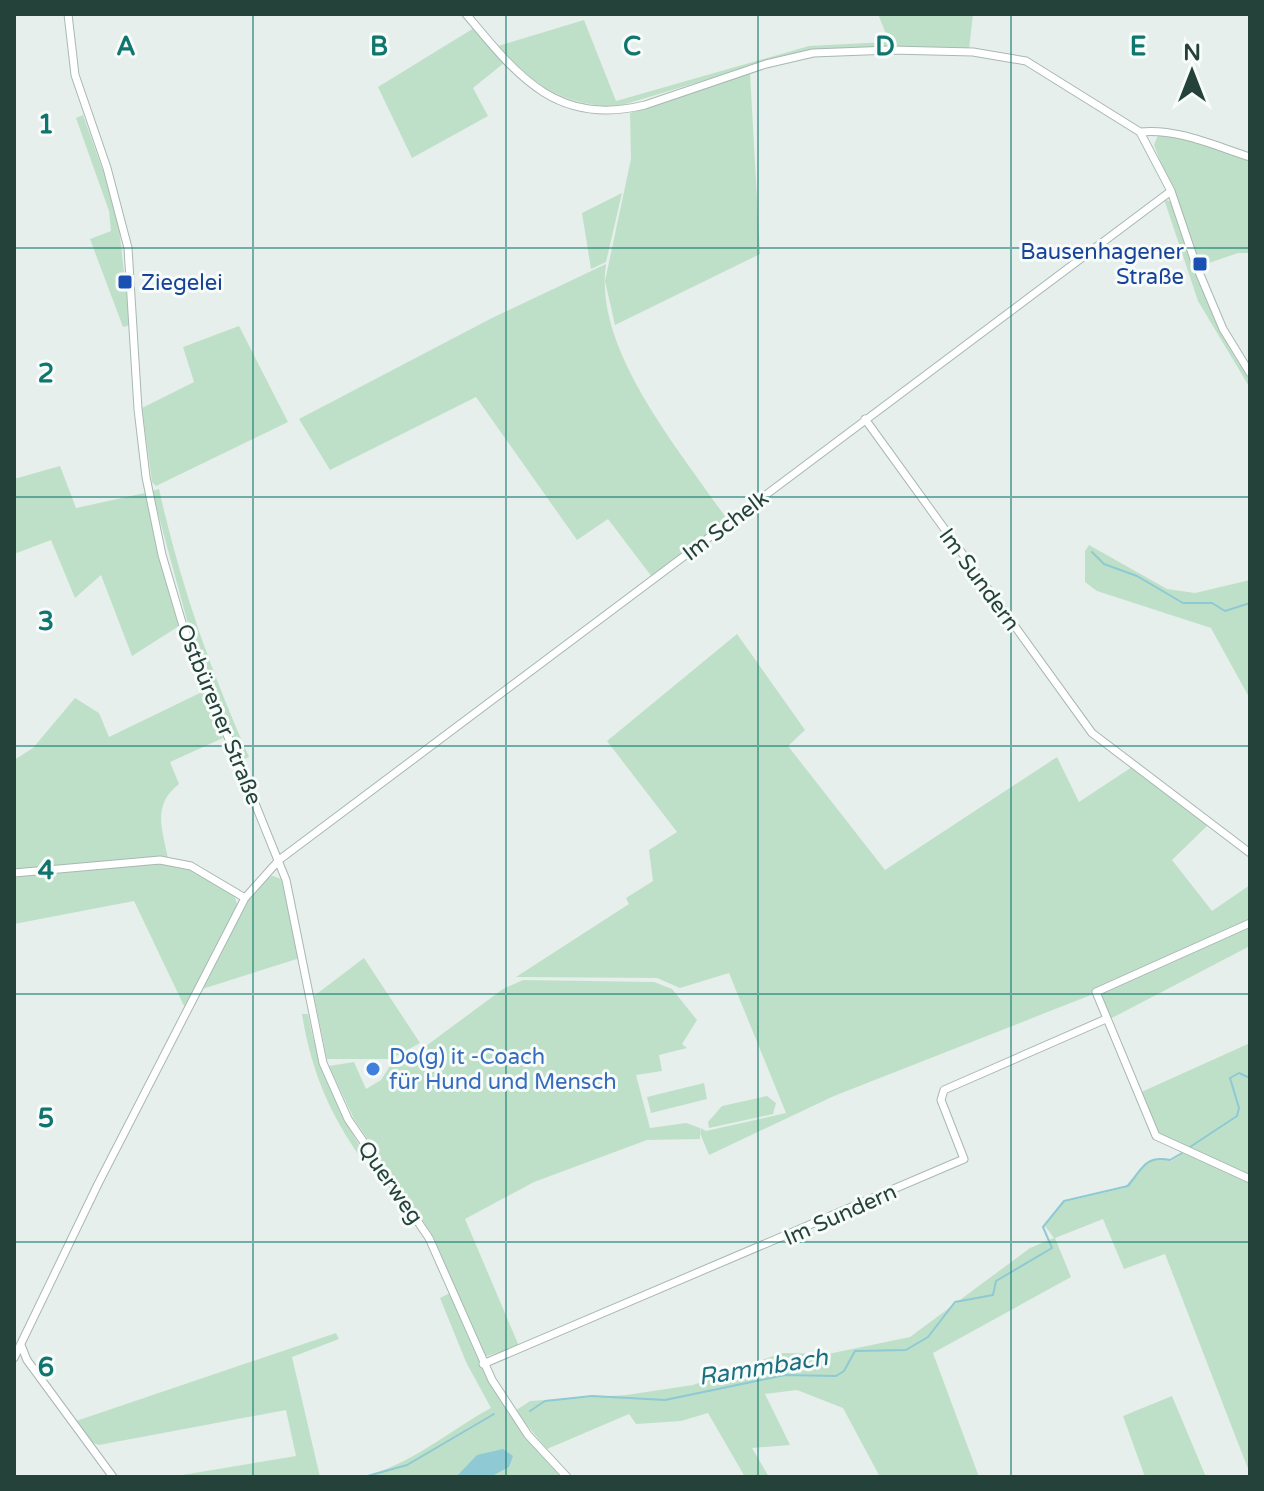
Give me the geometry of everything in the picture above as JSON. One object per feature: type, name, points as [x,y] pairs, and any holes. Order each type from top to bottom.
[{"type":"street","name":"Ostbürener Straße","points":[[68,14],[75,75],[116,195],[128,248],[138,409],[146,477],[162,555],[183,626],[279,860]]},
{"type":"street","points":[[466,14],[526,82],[554,98],[594,109],[627,109],[645,105],[766,64],[813,53],[1001,54],[1026,61],[1140,132],[1180,135],[1250,157]]},
{"type":"street","points":[[1140,132],[1171,191],[1223,329],[1250,373]]},
{"type":"street","name":"Im Schelk","points":[[279,860],[1171,191]]},
{"type":"street","name":"Im Sundern","points":[[865,419],[1092,733],[1250,853]]},
{"type":"street","points":[[14,873],[160,860],[191,866],[245,898]]},
{"type":"street","points":[[14,1358],[98,1184],[245,898],[279,860]]},
{"type":"street","name":"Querweg","points":[[279,860],[297,918],[318,1046],[335,1095],[367,1149],[429,1238],[483,1364],[528,1435],[567,1477]]},
{"type":"street","points":[[1250,923],[1101,987],[1096,992],[1156,1136],[1250,1179]]},
{"type":"street","name":"Im Sundern","points":[[483,1364],[964,1159],[941,1100],[944,1090],[1106,1019]]},
{"type":"street","points":[[21,1345],[27,1360],[113,1477]]},
{"type":"green space","points":[[878,14],[973,14],[969,50],[891,46]]},
{"type":"green space","points":[[584,20],[616,101],[809,46],[886,42],[888,46],[798,52],[616,107],[579,102],[550,90],[524,72],[498,46]]},
{"type":"green space","points":[[474,28],[504,63],[473,88],[488,116],[412,158],[378,87]]},
{"type":"green space","points":[[750,73],[760,254],[615,325],[605,281],[631,159],[630,113]]},
{"type":"green space","points":[[83,115],[117,210],[130,325],[123,327],[90,239],[111,231],[109,211],[76,118]]},
{"type":"green space","points":[[1158,135],[1181,138],[1250,159],[1250,253],[1238,253],[1200,266],[1154,145]]},
{"type":"green space","points":[[622,193],[606,262],[591,269],[582,213]]},
{"type":"green space","points":[[1164,199],[1171,202],[1213,316],[1250,379],[1250,388],[1198,301]]},
{"type":"green space","points":[[606,264],[606,297],[613,331],[627,365],[666,432],[728,521],[652,577],[608,519],[577,540],[476,397],[330,470],[299,419],[492,318]]},
{"type":"green space","points":[[239,326],[288,422],[156,486],[152,482],[142,408],[194,382],[183,347]]},
{"type":"green space","points":[[60,466],[76,508],[145,493],[179,626],[132,656],[101,575],[75,598],[51,540],[14,554],[14,479]]},
{"type":"green space","points":[[159,489],[197,626],[249,757],[241,760],[188,624],[152,491]]},
{"type":"green space","points":[[1089,545],[1167,589],[1195,593],[1250,580],[1250,699],[1211,628],[1097,591],[1085,582],[1085,551]]},
{"type":"green space","points":[[737,634],[805,730],[788,746],[885,870],[1057,757],[1079,802],[1132,767],[1210,823],[1172,860],[1212,911],[1250,885],[1250,922],[1096,993],[834,1096],[709,1155],[701,1128],[706,1131],[786,1113],[729,973],[680,988],[657,978],[516,977],[629,904],[626,898],[653,881],[649,850],[677,832],[607,741]]},
{"type":"green space","points":[[204,691],[223,738],[170,762],[179,784],[165,800],[162,809],[168,858],[14,870],[14,760],[33,748],[75,698],[99,713],[109,737]]},
{"type":"green space","points":[[160,862],[191,869],[234,894],[238,907],[186,1010],[134,901],[14,924],[14,875]]},
{"type":"green space","points":[[266,877],[281,879],[300,958],[199,990],[247,898]]},
{"type":"green space","points":[[1250,924],[1250,946],[1108,1020],[1097,992]]},
{"type":"green space","points":[[364,958],[420,1043],[391,1059],[327,1059],[314,996]]},
{"type":"green space","points":[[523,980],[654,982],[672,989],[697,1020],[682,1044],[687,1048],[659,1055],[662,1071],[636,1075],[650,1128],[686,1123],[700,1128],[700,1139],[647,1140],[534,1182],[465,1219],[519,1346],[484,1357],[433,1236],[354,1119],[329,1066],[354,1062],[366,1089],[381,1080],[392,1063],[411,1057],[503,989]]},
{"type":"green space","points":[[302,1014],[308,1014],[317,1053],[339,1108],[369,1160],[363,1161],[341,1127],[324,1092],[311,1055]]},
{"type":"green space","points":[[1250,1043],[1250,1178],[1158,1135],[1137,1094]]},
{"type":"green space","points":[[704,1083],[707,1099],[651,1113],[647,1097]]},
{"type":"green space","points":[[767,1096],[776,1103],[773,1114],[709,1128],[708,1122],[722,1106]]},
{"type":"green space","points":[[1183,1153],[1250,1182],[1250,1474],[1165,1254],[1124,1269],[1103,1219],[1055,1238],[1071,1277],[933,1353],[979,1477],[880,1477],[843,1408],[797,1390],[765,1394],[790,1445],[752,1448],[769,1477],[745,1477],[708,1413],[681,1421],[636,1424],[629,1414],[547,1449],[515,1411],[530,1401],[626,1395],[693,1385],[781,1353],[828,1354],[910,1337],[1030,1248],[1054,1238],[1045,1226],[1064,1202],[1124,1188],[1145,1163],[1160,1158],[1171,1161]]},
{"type":"green space","points":[[450,1293],[483,1369],[509,1413],[562,1477],[362,1477],[397,1465],[491,1408],[466,1362],[440,1298]]},
{"type":"green space","points":[[336,1333],[339,1339],[292,1357],[320,1477],[170,1477],[296,1456],[286,1410],[99,1445],[93,1443],[76,1421]]},
{"type":"green space","points":[[1172,1396],[1206,1477],[1145,1477],[1123,1416]]},
{"type":"water","points":[[503,1449],[513,1456],[509,1467],[490,1477],[456,1477],[477,1455]]},
{"type":"waterway","points":[[1092,552],[1104,564],[1137,576],[1183,603],[1212,603],[1225,611],[1250,603]]},
{"type":"waterway","name":"Rammbach","points":[[1190,1147],[1237,1116],[1239,1108],[1230,1078],[1239,1073],[1250,1078]]},
{"type":"waterway","name":"Rammbach","points":[[530,1411],[545,1401],[592,1396],[665,1400],[785,1375],[836,1376],[844,1371],[855,1351],[906,1350],[928,1337],[955,1302],[993,1295],[996,1281],[1052,1248],[1043,1227],[1064,1201],[1128,1186],[1149,1162],[1170,1160],[1182,1153]]},
{"type":"waterway","name":"Rammbach","points":[[364,1477],[407,1465],[494,1414]]},
{"type":"place","name":"Bausenhagener Straße","points":[[1200,264]]},
{"type":"place","name":"Ziegelei","points":[[125,282]]},
{"type":"place","name":"Do(g) it -Coach für Hund und Mensch","points":[[373,1069]]}]
